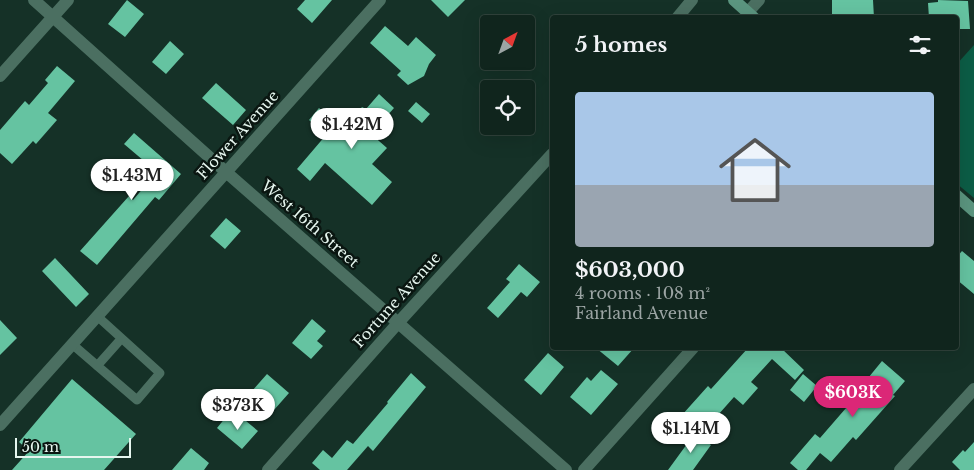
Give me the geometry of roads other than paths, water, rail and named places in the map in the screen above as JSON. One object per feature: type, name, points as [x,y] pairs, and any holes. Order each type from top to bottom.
[{"type":"main road","points":[[734,0],[751,15]]},
{"type":"main road","points":[[959,198],[974,210]]},
{"type":"street","name":"West 16th Street","points":[[34,0],[226,172],[566,470]]},
{"type":"street","points":[[0,76],[68,0]]},
{"type":"street","name":"Flower Avenue","points":[[0,424],[380,0]]},
{"type":"street","points":[[679,15],[692,0]]},
{"type":"street","points":[[751,15],[759,0]]},
{"type":"street","name":"Fortune Avenue","points":[[268,470],[398,323],[550,156]]},
{"type":"street","points":[[584,470],[691,350]]},
{"type":"street","points":[[900,470],[974,388]]},
{"type":"lane","points":[[72,344],[137,400],[160,374],[97,316]]},
{"type":"lane","points":[[97,366],[121,338]]}]
